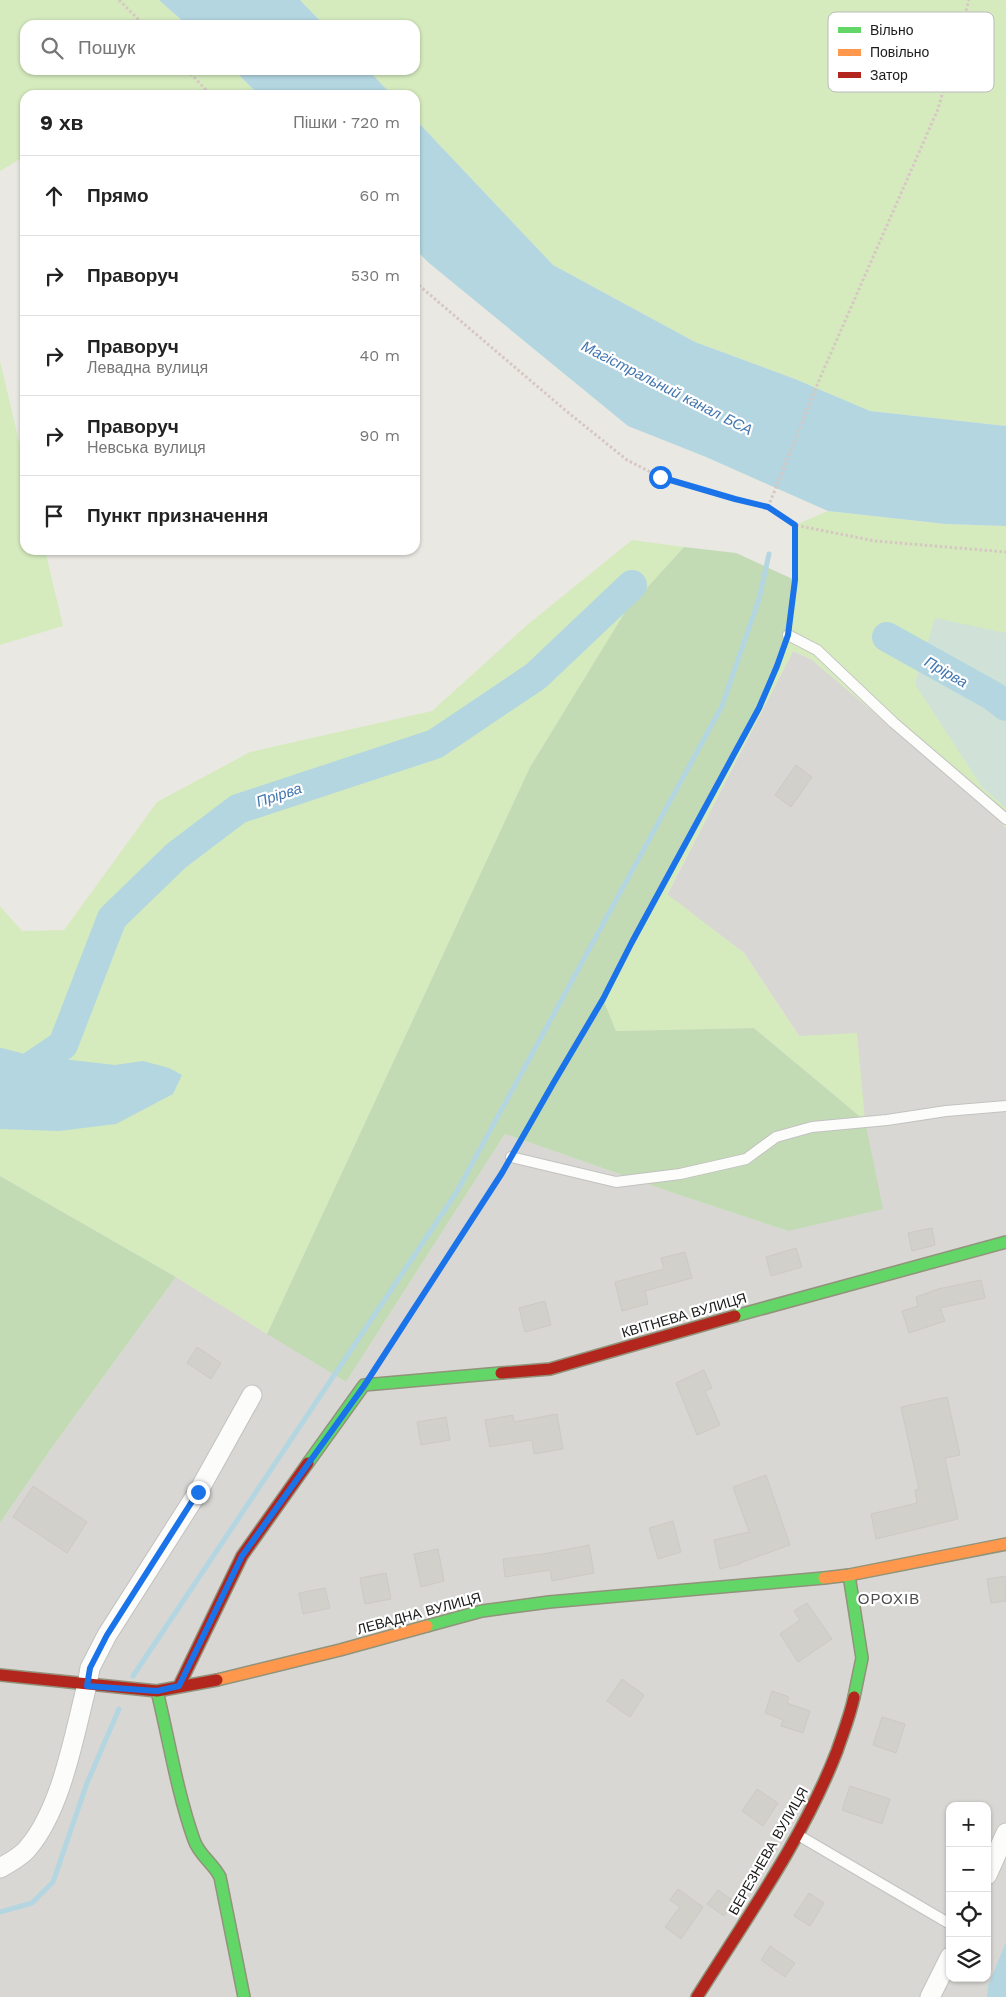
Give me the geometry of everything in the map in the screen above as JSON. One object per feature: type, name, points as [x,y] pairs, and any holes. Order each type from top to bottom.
[{"type":"street","name":"КВІТНЕВА ВУЛИЦЯ","points":[[364,1386],[550,1369],[844,1285],[1006,1242]]},
{"type":"street","points":[[179,1686],[242,1556],[364,1386]]},
{"type":"street","points":[[0,1868],[28,1850],[43,1827],[60,1786],[87,1686],[90,1668],[107,1635],[198,1492],[252,1395]]},
{"type":"street","points":[[849,1575],[1006,1544]]},
{"type":"street","name":"ЛЕВАДНА ВУЛИЦЯ","points":[[0,1675],[87,1686],[157,1691],[221,1679],[340,1650],[482,1610],[549,1602],[849,1575]]},
{"type":"street","name":"БЕРЕЗНЕВА ВУЛИЦЯ","points":[[697,1997],[798,1835],[826,1779],[851,1713],[862,1658],[849,1575]]},
{"type":"street","points":[[157,1691],[183,1802],[194,1840],[199,1851],[216,1869],[220,1877],[244,1997]]},
{"type":"street","points":[[991,1866],[1006,1833]]},
{"type":"street","points":[[930,1997],[946,1965]]},
{"type":"lane","points":[[788,635],[817,650],[894,723],[1006,819]]},
{"type":"lane","points":[[512,1156],[616,1182],[680,1174],[746,1159],[776,1137],[812,1127],[887,1120],[946,1110],[1006,1106]]},
{"type":"lane","points":[[798,1835],[946,1922]]},
{"type":"path","points":[[119,0],[139,20]]},
{"type":"path","points":[[966,12],[970,0]]},
{"type":"path","points":[[192,75],[206,90]]},
{"type":"path","points":[[768,507],[820,378],[938,109],[943,92]]},
{"type":"path","points":[[420,286],[565,410],[627,460],[660,477],[768,507],[795,525],[875,540],[1006,552]]},
{"type":"path","points":[[364,1386],[512,1156],[603,999],[759,708],[788,635],[795,580],[795,525]]},
{"type":"shaded area","points":[[793,651],[811,659],[992,812],[1006,828],[1006,1997],[0,1997],[0,1523],[53,1446],[176,1277],[346,1382],[505,1134],[788,1231],[799,1036],[744,953],[667,895]]},
{"type":"green space","points":[[0,0],[159,0],[181,20],[20,20],[20,75],[239,75],[254,90],[20,90],[20,159],[0,171]]},
{"type":"green space","points":[[300,0],[1006,0],[1006,426],[870,411],[795,379],[695,342],[553,265],[420,124],[420,90],[387,90],[373,75],[420,75],[420,20],[319,20]]},
{"type":"green space","points":[[0,361],[20,446],[20,555],[46,555],[63,626],[0,645]]},
{"type":"green space","points":[[828,511],[946,524],[1006,526],[1006,828],[992,812],[811,659],[793,651],[667,894],[744,953],[799,1036],[857,1033],[865,1121],[754,1028],[616,1031],[603,999],[674,862],[749,728],[776,672],[788,634],[793,607],[795,525]]},
{"type":"green space","points":[[632,540],[684,547],[625,612],[530,767],[267,1334],[176,1277],[0,1176],[0,906],[22,931],[64,930],[157,802],[250,752],[432,711],[527,625]]},
{"type":"green space","points":[[684,547],[736,553],[795,580],[788,635],[777,667],[759,708],[680,852],[603,999],[616,1031],[754,1028],[865,1121],[883,1209],[788,1231],[505,1134],[346,1382],[267,1334],[530,767],[625,612]]},
{"type":"green space","points":[[935,618],[1006,633],[1006,808],[982,787],[915,684]]},
{"type":"green space","points":[[0,1176],[176,1277],[53,1446],[0,1523]]},
{"type":"water","points":[[159,0],[300,0],[319,20],[181,20]]},
{"type":"water","points":[[239,75],[373,75],[387,90],[254,90]]},
{"type":"water","name":"Магістральний канал БСА","points":[[420,124],[553,265],[695,342],[795,379],[870,411],[1006,426],[1006,526],[946,524],[828,511],[706,457],[628,426],[420,254]]},
{"type":"water","points":[[28,1055],[115,1065],[143,1061],[169,1068],[182,1075],[173,1094],[116,1124],[59,1131],[0,1129],[0,1062]]},
{"type":"water","points":[[1006,1942],[1006,1997],[987,1997],[991,1979]]},
{"type":"building","points":[[796,765],[812,777],[791,807],[775,795]]},
{"type":"building","points":[[932,1228],[935,1245],[912,1251],[908,1233]]},
{"type":"building","points":[[796,1248],[802,1267],[771,1276],[766,1257]]},
{"type":"building","points":[[685,1252],[692,1278],[645,1291],[648,1304],[622,1311],[615,1282],[664,1269],[661,1258]]},
{"type":"building","points":[[981,1280],[985,1298],[940,1308],[945,1321],[909,1333],[902,1311],[918,1306],[916,1297],[938,1289]]},
{"type":"building","points":[[545,1301],[551,1325],[525,1332],[519,1308]]},
{"type":"building","points":[[197,1347],[221,1363],[211,1379],[187,1363]]},
{"type":"building","points":[[704,1370],[712,1388],[705,1391],[720,1425],[697,1435],[676,1383]]},
{"type":"building","points":[[947,1397],[960,1455],[945,1458],[958,1519],[876,1539],[871,1514],[917,1503],[915,1490],[919,1489],[901,1407]]},
{"type":"building","points":[[557,1414],[563,1449],[534,1454],[532,1440],[490,1447],[485,1420],[513,1415],[514,1422]]},
{"type":"building","points":[[446,1417],[450,1440],[421,1445],[417,1422]]},
{"type":"building","points":[[766,1475],[790,1545],[740,1564],[720,1569],[714,1540],[749,1532],[733,1487]]},
{"type":"building","points":[[33,1486],[87,1522],[67,1553],[13,1517]]},
{"type":"building","points":[[673,1521],[681,1552],[658,1559],[649,1528]]},
{"type":"building","points":[[589,1545],[594,1573],[552,1581],[550,1570],[505,1577],[503,1559]]},
{"type":"building","points":[[438,1549],[444,1581],[421,1587],[414,1554]]},
{"type":"building","points":[[386,1573],[391,1599],[365,1604],[360,1578]]},
{"type":"building","points":[[1006,1576],[1006,1601],[991,1603],[987,1579]]},
{"type":"building","points":[[325,1588],[330,1608],[303,1614],[299,1593]]},
{"type":"building","points":[[807,1603],[832,1639],[798,1662],[780,1634],[800,1620],[794,1611]]},
{"type":"building","points":[[622,1679],[644,1695],[630,1717],[607,1701]]},
{"type":"building","points":[[772,1691],[789,1697],[787,1703],[810,1711],[803,1733],[781,1726],[783,1720],[765,1713]]},
{"type":"building","points":[[882,1717],[905,1724],[896,1753],[873,1745]]},
{"type":"building","points":[[850,1786],[890,1799],[882,1824],[842,1810]]},
{"type":"building","points":[[757,1789],[778,1803],[763,1826],[742,1811]]},
{"type":"building","points":[[678,1889],[703,1907],[681,1939],[665,1927],[680,1907],[670,1900]]},
{"type":"building","points":[[718,1890],[735,1902],[724,1916],[707,1904]]},
{"type":"building","points":[[809,1893],[824,1903],[810,1926],[794,1916]]},
{"type":"building","points":[[770,1946],[795,1963],[785,1977],[761,1960]]},
{"type":"waterway","points":[[133,1676],[456,1193],[722,706],[759,599],[769,554]]},
{"type":"waterway","name":"Прірва","points":[[0,1063],[26,1070],[63,1045],[112,918],[176,856],[238,809],[435,744],[536,676],[632,585]]},
{"type":"waterway","name":"Прірва","points":[[887,637],[993,696],[1006,706]]},
{"type":"waterway","points":[[0,1912],[32,1903],[53,1882],[87,1783],[119,1709]]},
{"type":"traffic: fast","points":[[735,1316],[1006,1242]]},
{"type":"traffic: fast","points":[[308,1463],[364,1385],[501,1373]]},
{"type":"traffic: fast","points":[[849,1575],[862,1658],[854,1697]]},
{"type":"traffic: fast","points":[[427,1626],[482,1611],[549,1602],[824,1578]]},
{"type":"traffic: fast","points":[[157,1691],[178,1785],[194,1840],[199,1850],[220,1877],[244,1997]]},
{"type":"traffic: slow","points":[[824,1578],[849,1575],[1006,1544]]},
{"type":"traffic: slow","points":[[217,1680],[340,1650],[427,1626]]},
{"type":"traffic: jam","points":[[501,1373],[550,1369],[735,1316]]},
{"type":"traffic: jam","points":[[179,1686],[242,1556],[308,1463]]},
{"type":"traffic: jam","points":[[0,1675],[157,1691],[217,1680]]},
{"type":"traffic: jam","points":[[697,1997],[773,1877],[808,1815],[837,1751],[854,1697]]},
{"type":"district","name":"ОРОХІВ","points":[[889,1599]]},
{"type":"route","points":[[198,1492],[107,1635],[90,1668],[87,1686],[157,1691],[179,1686],[242,1556],[364,1386],[502,1173],[603,999],[680,852],[759,708],[788,635],[795,580],[795,525],[768,507],[660,477]]}]
